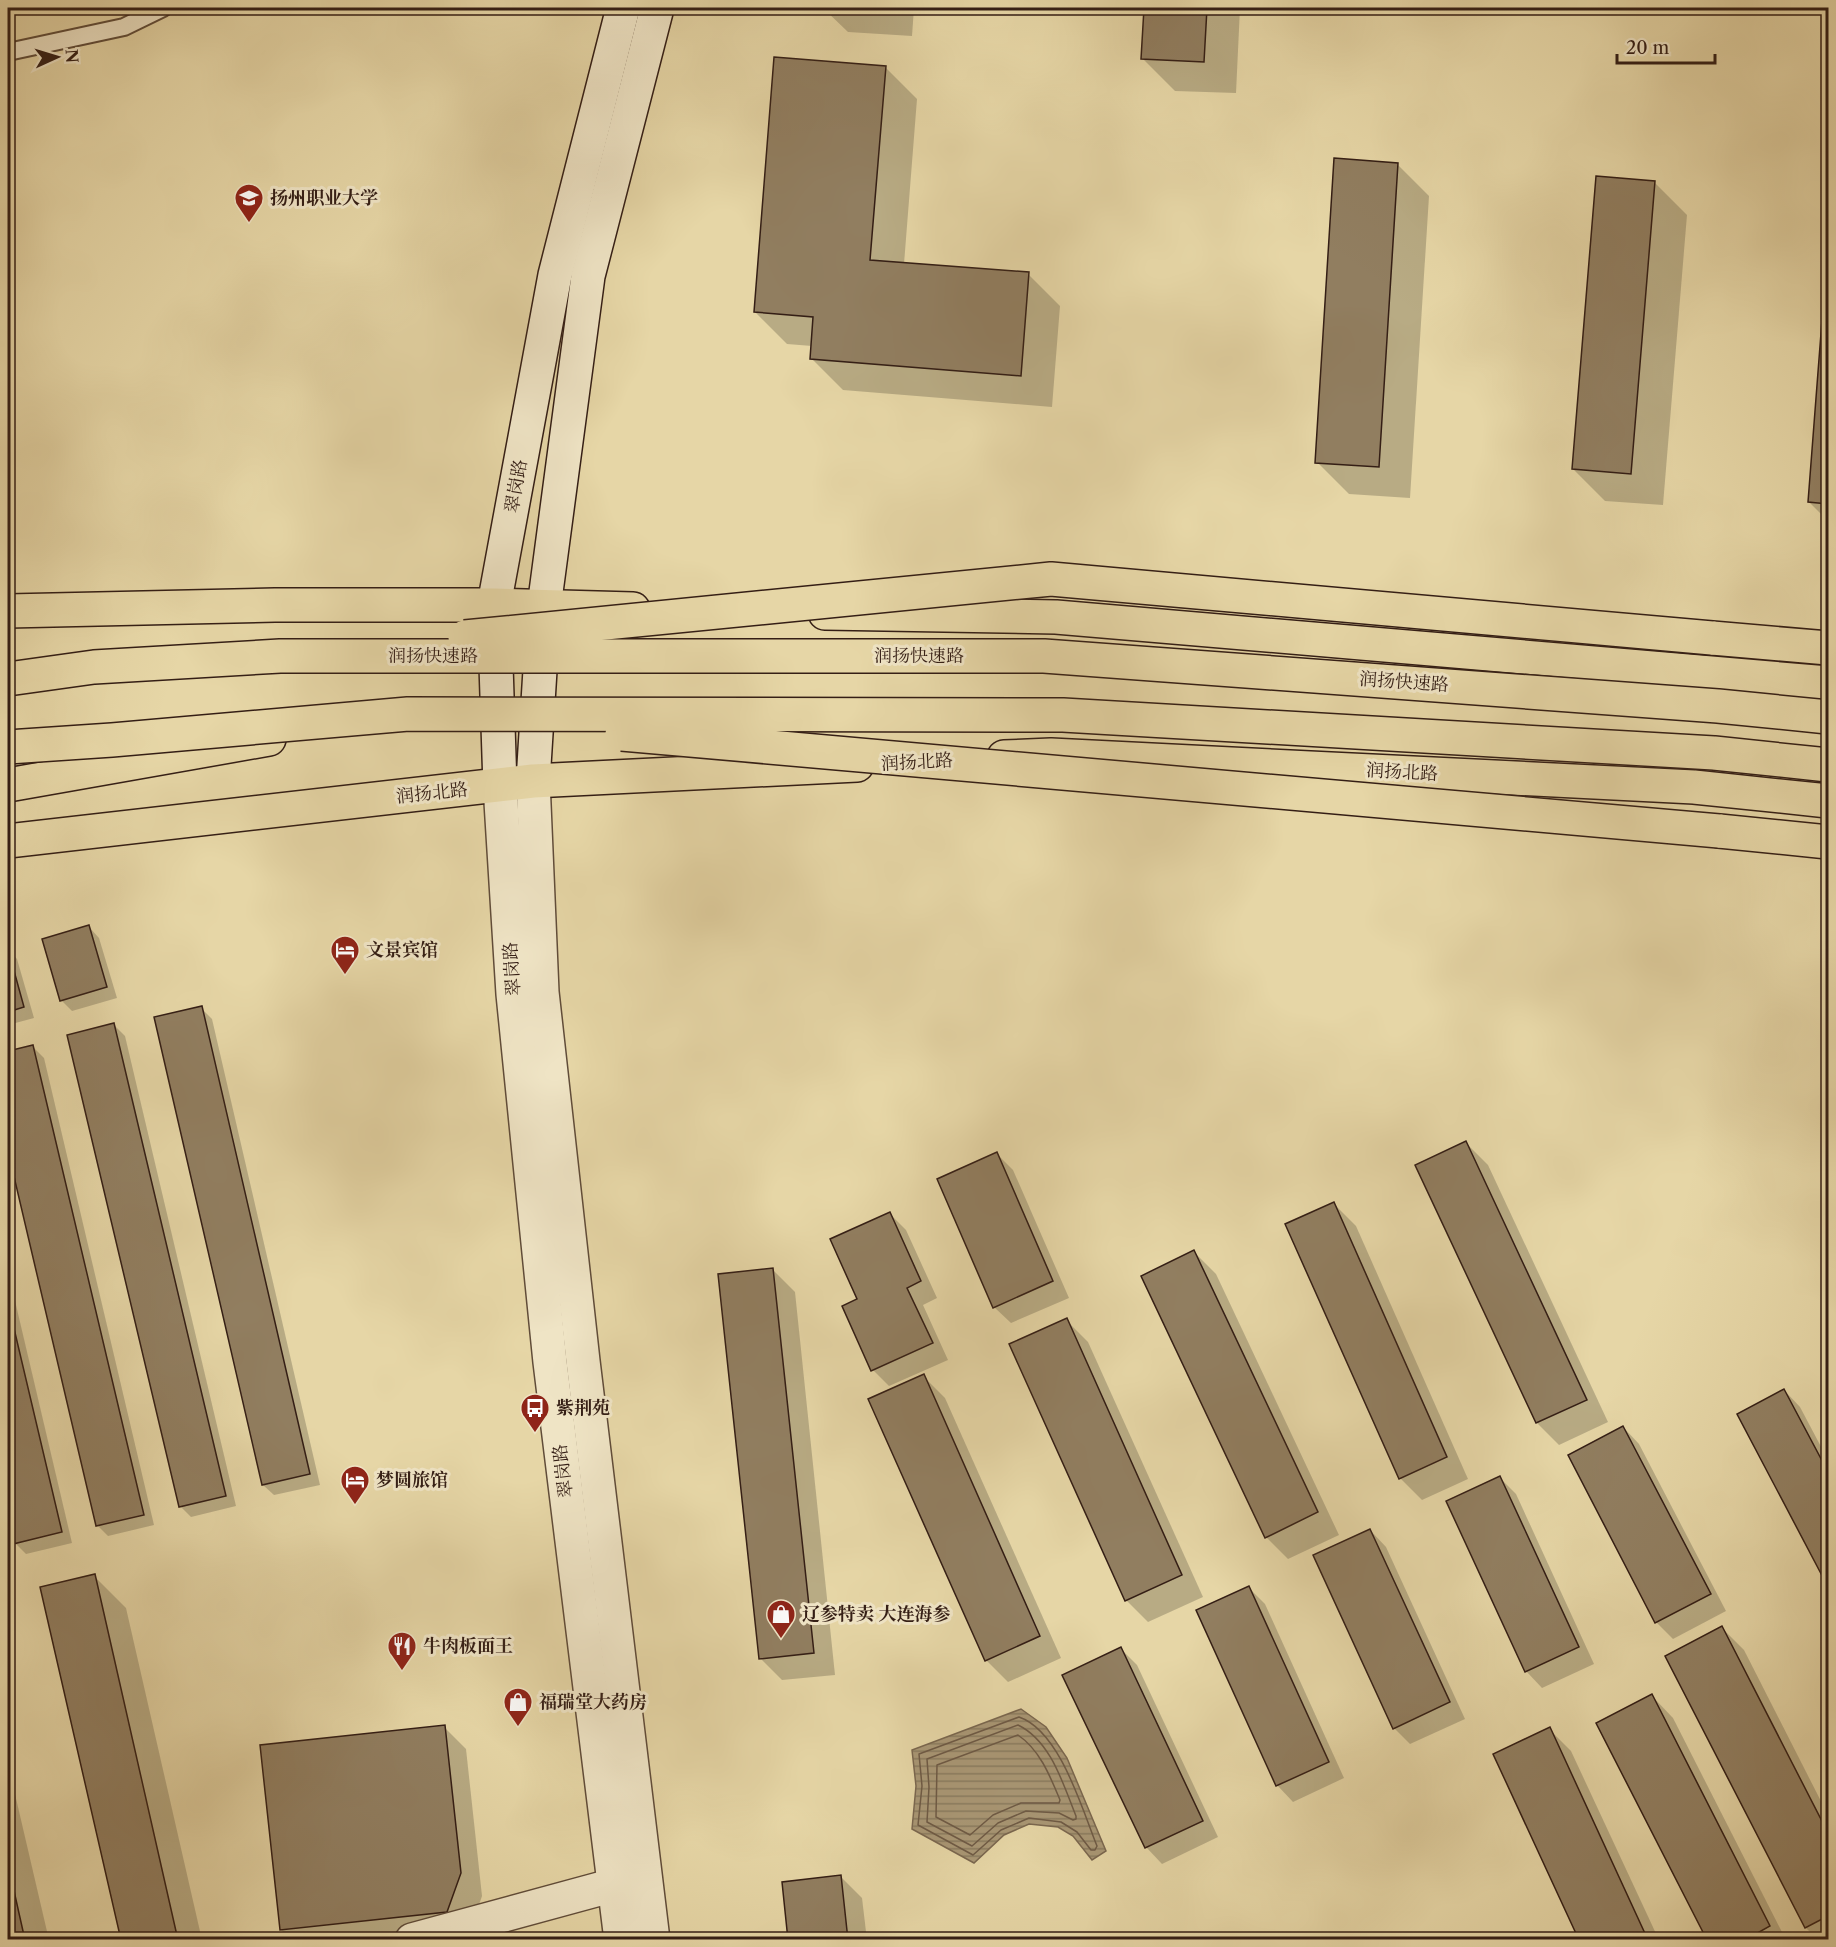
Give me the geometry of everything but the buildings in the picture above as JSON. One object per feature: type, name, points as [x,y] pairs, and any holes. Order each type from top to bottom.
[{"type":"main road","points":[[280,656],[1051,579],[1828,648]]},
{"type":"main road","points":[[8,611],[275,605],[494,605],[1056,617],[1828,683]]},
{"type":"main road","name":"润扬快速路","points":[[8,679],[94,667],[280,656],[1044,656],[1718,706],[1828,717]]},
{"type":"main road","points":[[8,667],[94,667]]},
{"type":"main road","points":[[8,747],[408,714],[1063,715],[1714,753],[1828,765]]},
{"type":"main road","points":[[8,785],[408,714],[1828,842]]},
{"type":"main road","name":"润扬北路","points":[[8,840],[533,782],[1051,755],[1694,787],[1828,801]]},
{"type":"street","name":"翠岗路","points":[[621,1940],[550,1362],[513,994],[500,786],[494,605],[555,275],[623,8]]},
{"type":"street","name":"翠岗路","points":[[653,1940],[583,1361],[542,992],[533,782],[543,607],[588,276],[657,8]]},
{"type":"street","points":[[412,1940],[614,1885]]},
{"type":"lane","points":[[8,52],[124,27],[163,8]]},
{"type":"water","points":[[1021,1709],[1046,1727],[1067,1758],[1106,1851],[1092,1860],[1073,1836],[1058,1827],[1029,1824],[1004,1835],[974,1863],[912,1829],[916,1786],[912,1750]]},
{"type":"place","name":"扬州职业大学","points":[[249,224]]},
{"type":"place","name":"文景宾馆","points":[[345,976]]},
{"type":"place","name":"紫荆苑","points":[[535,1434]]},
{"type":"place","name":"梦圆旅馆","points":[[355,1506]]},
{"type":"place","name":"辽参特卖 大连海参","points":[[781,1640]]},
{"type":"place","name":"牛肉板面王","points":[[402,1672]]},
{"type":"place","name":"福瑞堂大药房","points":[[518,1728]]}]
